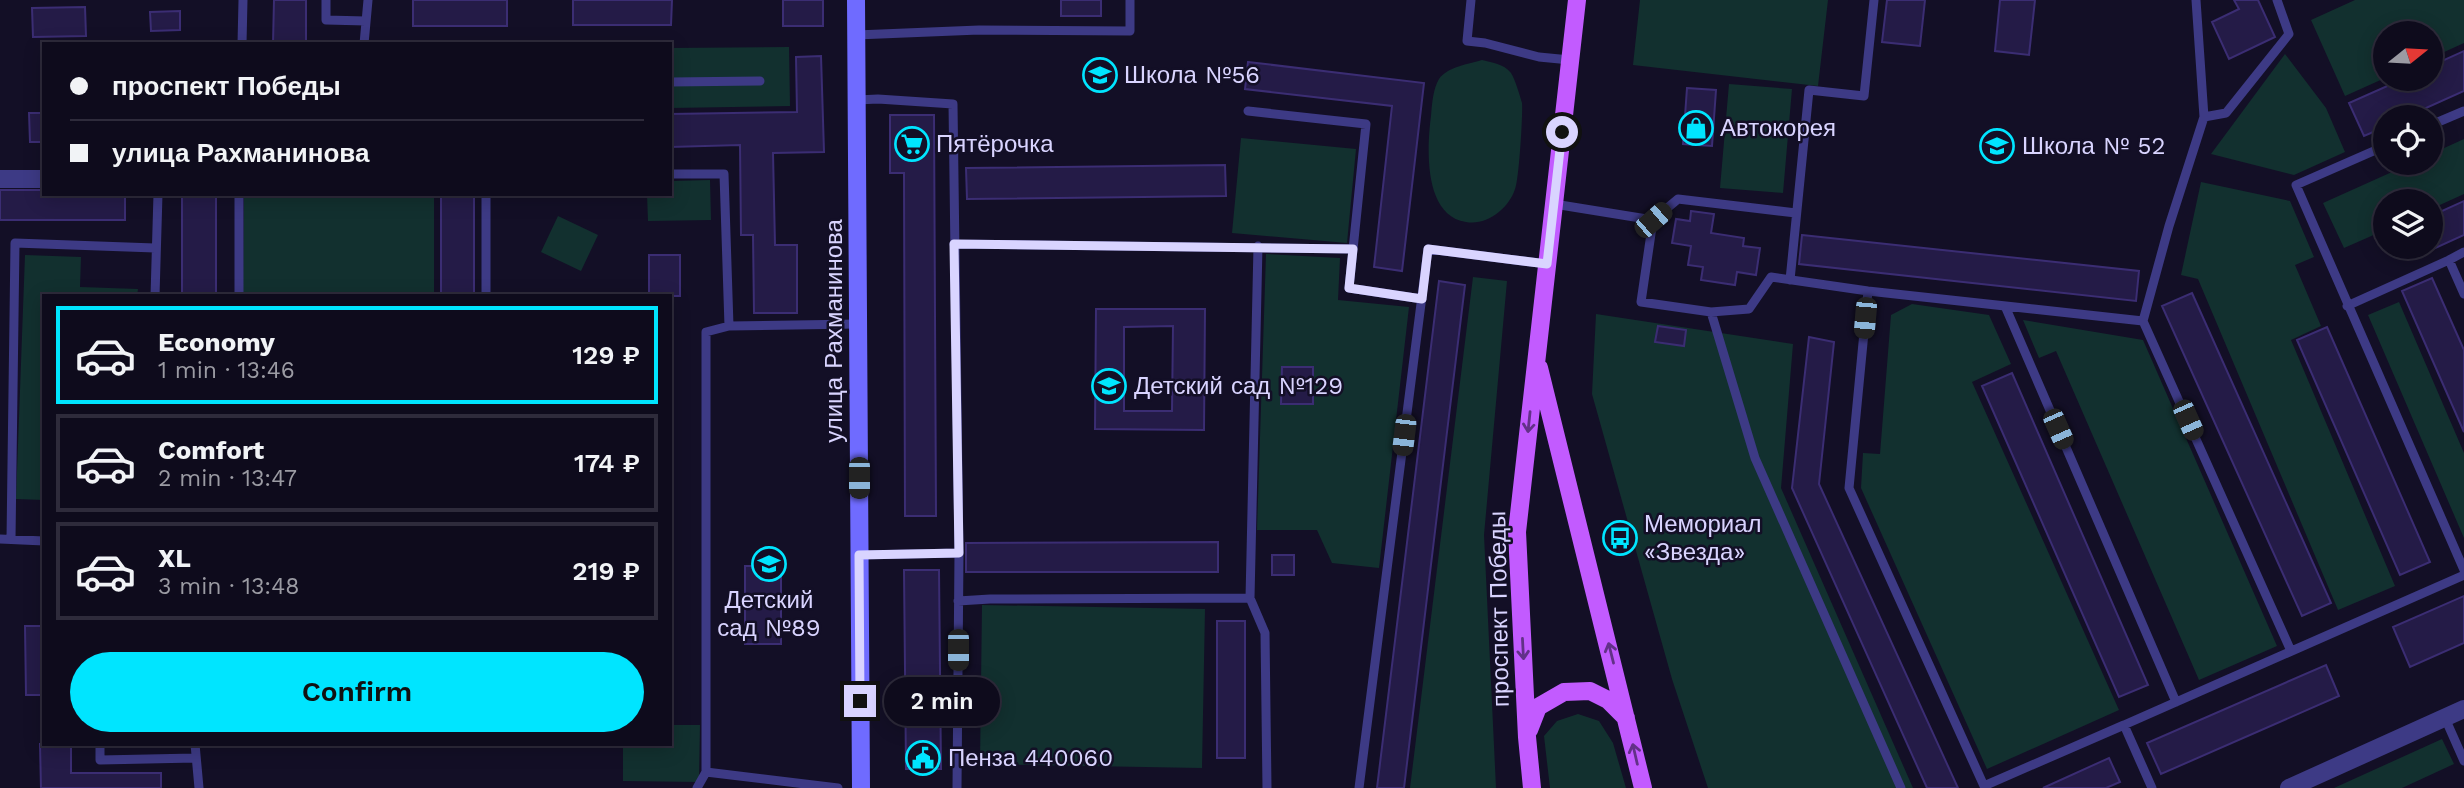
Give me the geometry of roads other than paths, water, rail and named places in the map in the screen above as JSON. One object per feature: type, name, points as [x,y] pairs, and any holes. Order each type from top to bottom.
[{"type":"main road","name":"улица Рахманинова","points":[[856,0],[861,788]]},
{"type":"main road","name":"проспект Победы","points":[[1532,788],[1517,532],[1577,0]]},
{"type":"main road","name":"проспект Победы","points":[[1536,355],[1643,788]]},
{"type":"main road","points":[[1527,737],[1538,707],[1564,692],[1590,691],[1608,700],[1628,719]]},
{"type":"street","points":[[0,178],[42,179]]},
{"type":"street","points":[[2289,788],[2464,709]]},
{"type":"lane","points":[[242,42],[243,0]]},
{"type":"lane","points":[[326,0],[326,20],[366,21]]},
{"type":"lane","points":[[364,42],[368,0]]},
{"type":"lane","points":[[856,36],[979,30],[1130,31],[1130,0]]},
{"type":"lane","points":[[1471,0],[1467,41],[1486,43],[1539,57],[1570,60]]},
{"type":"lane","points":[[1790,280],[1809,90],[1864,96],[1874,0]]},
{"type":"lane","points":[[2196,0],[2204,117],[2169,226],[2143,321],[2291,652]]},
{"type":"lane","points":[[2204,117],[2226,113],[2289,34],[2277,0]]},
{"type":"lane","points":[[672,82],[760,80]]},
{"type":"lane","points":[[857,100],[953,104],[959,553],[957,788]]},
{"type":"lane","points":[[2443,120],[2464,110]]},
{"type":"lane","points":[[1248,111],[1366,124],[1349,288],[1422,299]]},
{"type":"lane","points":[[1868,290],[1849,488],[1984,786],[2464,573],[2296,185],[2373,151]]},
{"type":"lane","points":[[672,174],[724,174],[729,326]]},
{"type":"lane","points":[[155,294],[158,196]]},
{"type":"lane","points":[[239,196],[239,294]]},
{"type":"lane","points":[[486,196],[486,294]]},
{"type":"lane","points":[[1796,213],[1678,199],[1653,220],[1641,302],[1711,312],[1749,309],[1771,278],[2143,321]]},
{"type":"lane","points":[[1554,204],[1653,220]]},
{"type":"lane","points":[[11,539],[15,243],[155,248]]},
{"type":"lane","points":[[954,244],[1353,249]]},
{"type":"lane","points":[[1258,246],[1250,598],[1265,633],[1267,788]]},
{"type":"lane","points":[[1359,788],[1428,249],[1547,264]]},
{"type":"lane","points":[[2347,306],[2464,253]]},
{"type":"lane","points":[[2449,260],[2464,294]]},
{"type":"lane","points":[[2005,306],[2176,702]]},
{"type":"lane","points":[[1711,312],[1755,458],[1901,788]]},
{"type":"lane","points":[[697,788],[706,772],[706,332],[729,326],[858,324]]},
{"type":"lane","points":[[0,539],[42,541]]},
{"type":"lane","points":[[859,555],[959,553]]},
{"type":"lane","points":[[958,601],[1250,598]]},
{"type":"lane","points":[[2445,718],[2464,761]]},
{"type":"lane","points":[[2124,725],[2152,788]]},
{"type":"lane","points":[[100,746],[100,760],[195,758]]},
{"type":"lane","points":[[195,746],[200,788]]},
{"type":"lane","points":[[706,772],[838,788]]},
{"type":"place","name":"Школа №56","points":[[1100,75]]},
{"type":"place","name":"Автокорея","points":[[1696,128]]},
{"type":"place","name":"Пятёрочка","points":[[912,144]]},
{"type":"place","name":"Школа № 52","points":[[1997,146]]},
{"type":"place","name":"Детский сад №129","points":[[1109,386]]},
{"type":"place","name":"Мемориал «Звезда»","points":[[1620,538]]},
{"type":"place","name":"Детский сад №89","points":[[769,564]]},
{"type":"place","name":"Пенза 440060","points":[[923,758]]}]
